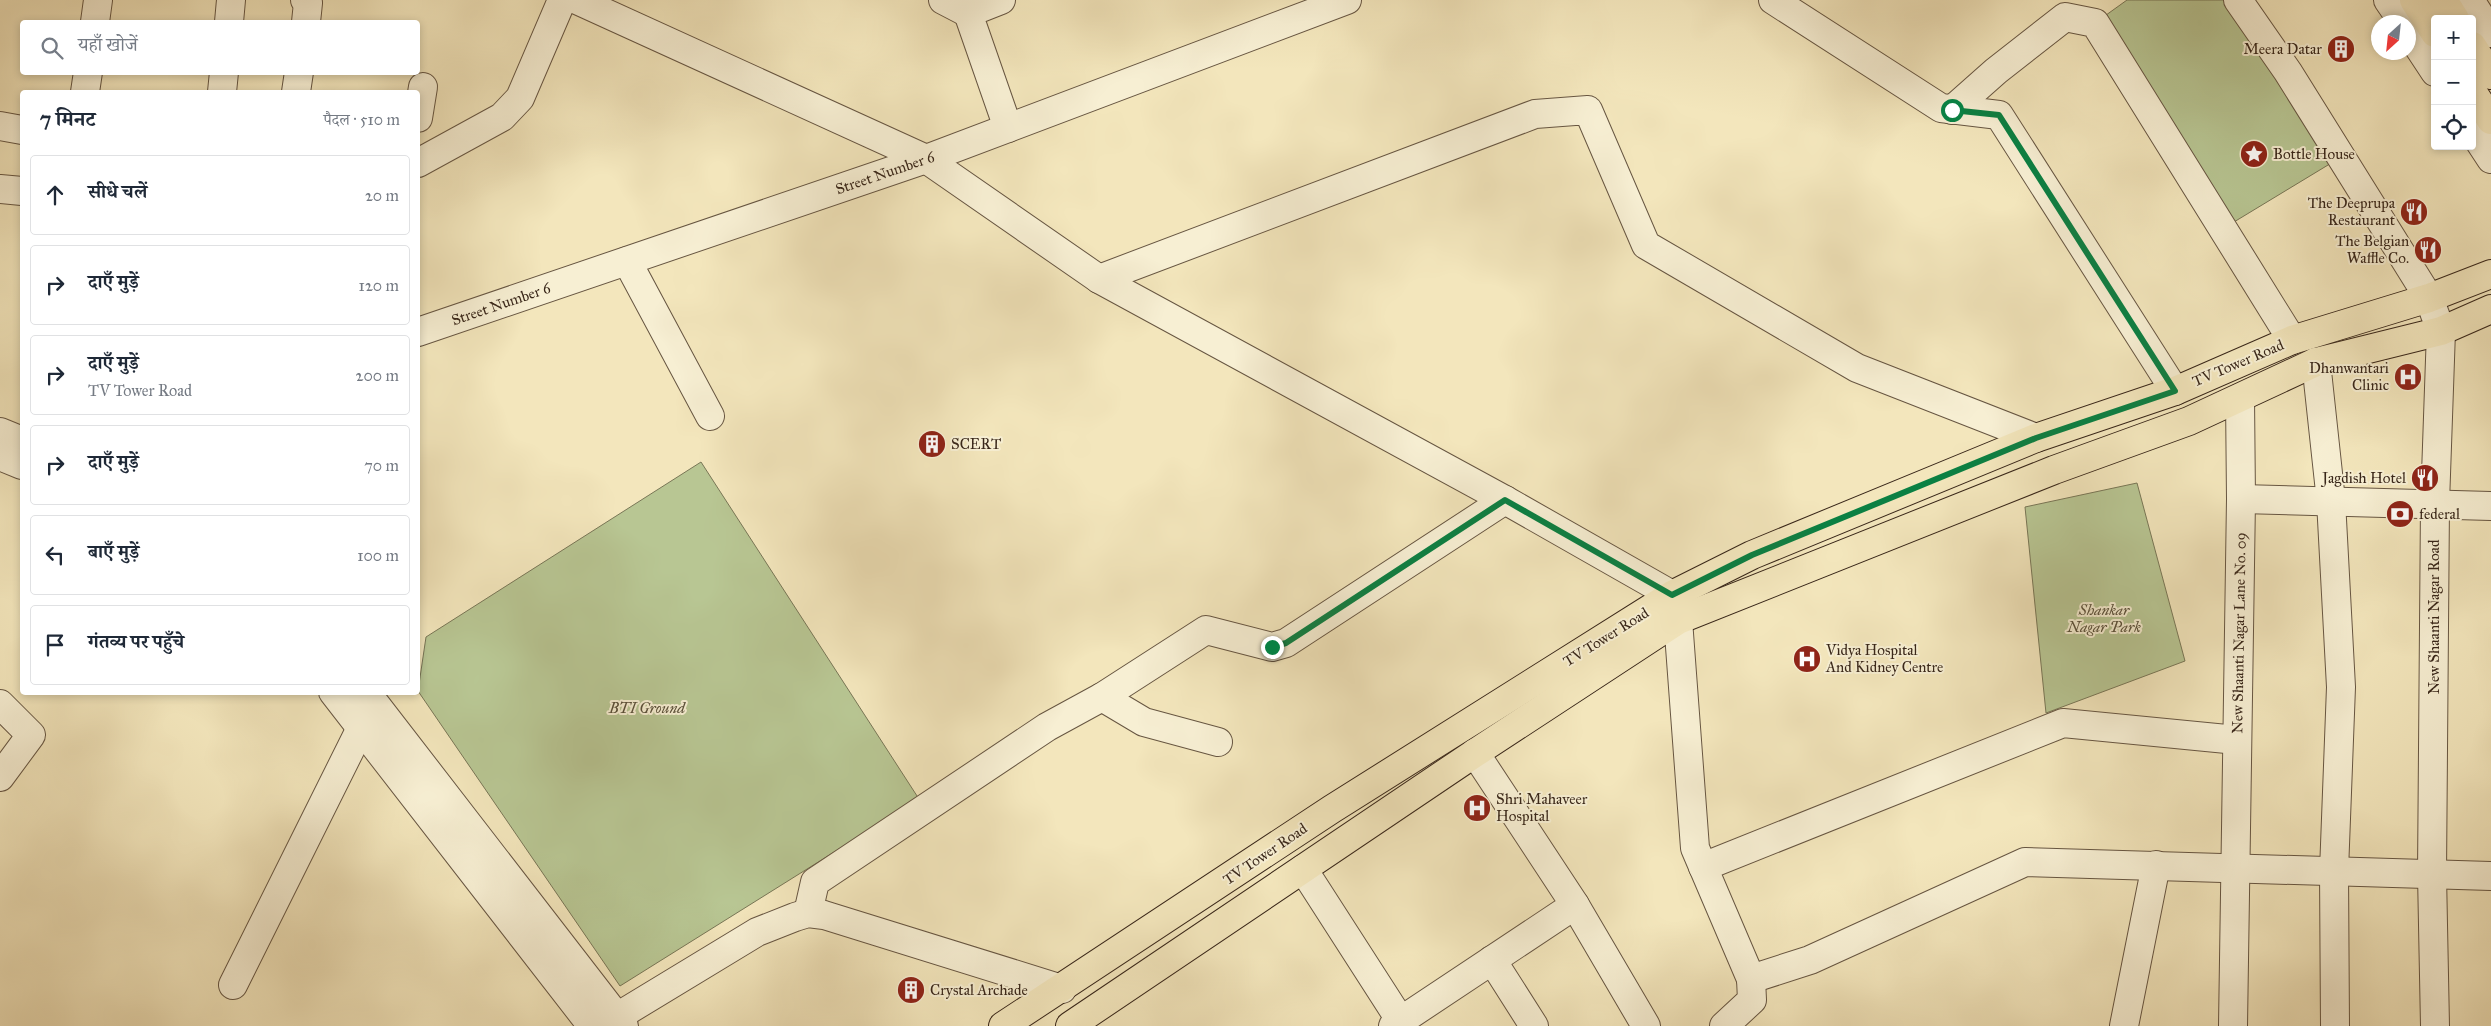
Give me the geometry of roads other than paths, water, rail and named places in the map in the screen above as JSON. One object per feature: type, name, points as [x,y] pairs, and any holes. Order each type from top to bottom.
[{"type":"main road","points":[[2414,0],[2431,27]]},
{"type":"main road","points":[[2443,0],[2452,15]]},
{"type":"main road","points":[[2476,52],[2491,75]]},
{"type":"main road","points":[[2476,97],[2491,120]]},
{"type":"main road","name":"TV Tower Road","points":[[1070,1026],[1475,753],[1675,608],[1752,555],[2036,438],[2175,391],[2292,340],[2429,298],[2491,274]]},
{"type":"main road","name":"TV Tower Road","points":[[1003,1026],[1062,989],[1332,809],[1675,608],[2189,421],[2316,362],[2441,331],[2491,309]]},
{"type":"street","points":[[95,20],[98,0]]},
{"type":"street","points":[[229,20],[232,0]]},
{"type":"street","points":[[304,0],[308,3],[306,20]]},
{"type":"street","points":[[420,158],[502,117],[520,98],[562,0]]},
{"type":"street","points":[[577,0],[926,159],[1099,279],[1505,500],[1675,608],[1695,848],[1751,979],[1752,1000],[1724,1026]]},
{"type":"street","points":[[942,0],[987,4],[1008,128]]},
{"type":"street","name":"Street Number 6","points":[[420,331],[926,159],[1347,0]]},
{"type":"street","points":[[1773,0],[1941,108],[1999,115],[2175,391]]},
{"type":"street","points":[[2238,0],[2288,72],[2429,298],[2441,331]]},
{"type":"street","points":[[2388,0],[2398,15]]},
{"type":"street","points":[[2470,0],[2491,33]]},
{"type":"street","points":[[1952,110],[1996,71],[2065,17],[2095,22],[2292,340]]},
{"type":"street","points":[[2416,43],[2431,66]]},
{"type":"street","points":[[85,90],[88,75]]},
{"type":"street","points":[[222,90],[224,75]]},
{"type":"street","points":[[296,90],[299,75]]},
{"type":"street","points":[[420,106],[423,87]]},
{"type":"street","points":[[1099,279],[1535,114],[1588,110],[1646,245],[1856,368],[2036,438]]},
{"type":"street","points":[[0,126],[20,130]]},
{"type":"street","points":[[2476,136],[2491,158]]},
{"type":"street","points":[[0,189],[20,191]]},
{"type":"street","points":[[627,261],[710,416]]},
{"type":"street","name":"New Shaanti Nagar Road","points":[[2435,1026],[2432,874],[2434,503],[2441,331]]},
{"type":"street","points":[[2316,362],[2331,501],[2341,687],[2334,870],[2335,1026]]},
{"type":"street","name":"New Shaanti Nagar Lane No. 09","points":[[2233,1026],[2241,499],[2240,398]]},
{"type":"street","points":[[11,436],[20,460]]},
{"type":"street","points":[[2241,499],[2491,506]]},
{"type":"street","points":[[808,914],[815,882],[1047,727],[1102,697],[1206,630],[1272,647],[1286,643],[1505,500]]},
{"type":"street","points":[[335,695],[592,1026]]},
{"type":"street","points":[[368,695],[498,861],[614,1023],[757,932],[808,914],[824,915],[1062,989]]},
{"type":"street","points":[[1102,697],[1144,722],[1218,742]]},
{"type":"street","points":[[0,704],[31,735],[0,777]]},
{"type":"street","points":[[1703,867],[2063,723],[2237,740]]},
{"type":"street","points":[[233,985],[361,728]]},
{"type":"street","points":[[1475,753],[1574,905],[1646,1026]]},
{"type":"street","points":[[476,877],[498,861]]},
{"type":"street","points":[[1751,979],[1810,960],[2024,862],[2491,876]]},
{"type":"street","points":[[2124,1026],[2156,865]]},
{"type":"street","points":[[1303,869],[1399,1024],[1574,905]]},
{"type":"street","points":[[1492,960],[1534,1026]]},
{"type":"place","name":"Meera Datar","points":[[2341,49]]},
{"type":"place","name":"Bottle House","points":[[2254,154]]},
{"type":"place","name":"The Deeprupa Restaurant","points":[[2414,212]]},
{"type":"place","name":"The Belgian Waffle Co.","points":[[2428,250]]},
{"type":"place","name":"Dhanwantari Clinic","points":[[2408,377]]},
{"type":"place","name":"SCERT","points":[[932,444]]},
{"type":"place","name":"Jagdish Hotel","points":[[2425,478]]},
{"type":"place","name":"federal","points":[[2400,514]]},
{"type":"place","name":"Vidya Hospital And Kidney Centre","points":[[1807,659]]},
{"type":"place","name":"Shri Mahaveer Hospital","points":[[1477,808]]},
{"type":"place","name":"Crystal Archade","points":[[911,990]]},
{"type":"park label","name":"Shankar Nagar Park","points":[[2104,618]]},
{"type":"park label","name":"BTI Ground","points":[[647,708]]}]
